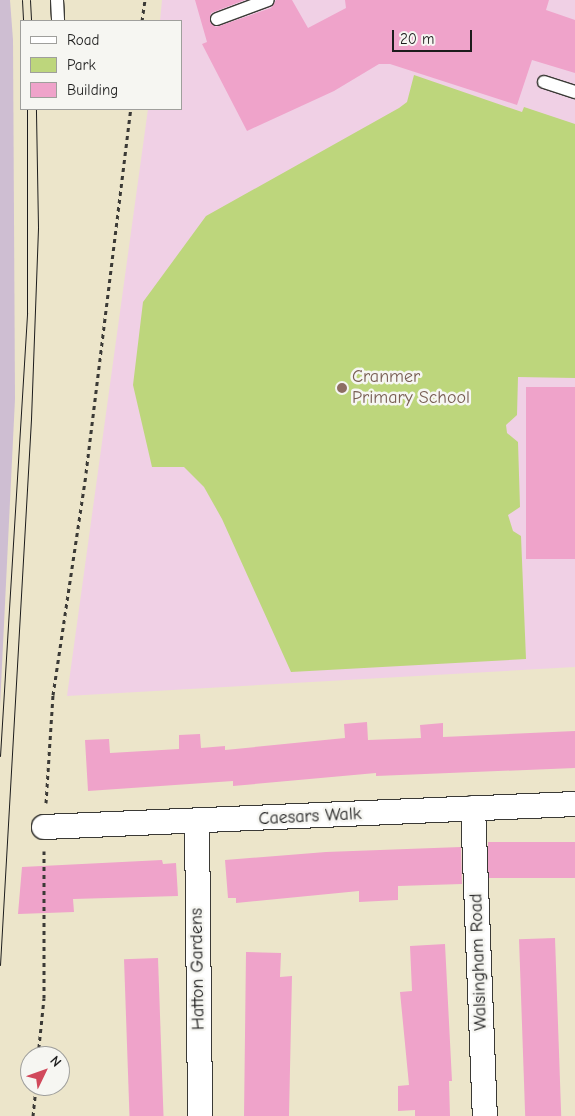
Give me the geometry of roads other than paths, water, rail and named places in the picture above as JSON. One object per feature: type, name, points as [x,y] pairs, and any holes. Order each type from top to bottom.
[{"type":"street","name":"Caesars Walk","points":[[44,827],[197,822],[575,804]]},
{"type":"street","name":"Walsingham Road","points":[[473,808],[485,1116]]},
{"type":"street","name":"Hatton Gardens","points":[[197,822],[200,1116]]},
{"type":"lane","points":[[57,0],[58,20]]},
{"type":"lane","points":[[217,19],[268,0]]},
{"type":"lane","points":[[544,82],[575,92]]},
{"type":"tram line","points":[[22,0],[23,20]]},
{"type":"tram line","points":[[30,0],[31,20]]},
{"type":"tram line","points":[[0,756],[27,313],[27,110]]},
{"type":"tram line","points":[[0,965],[31,419],[38,227],[36,110]]},
{"type":"place","name":"Cranmer Primary School","points":[[342,388]]}]
